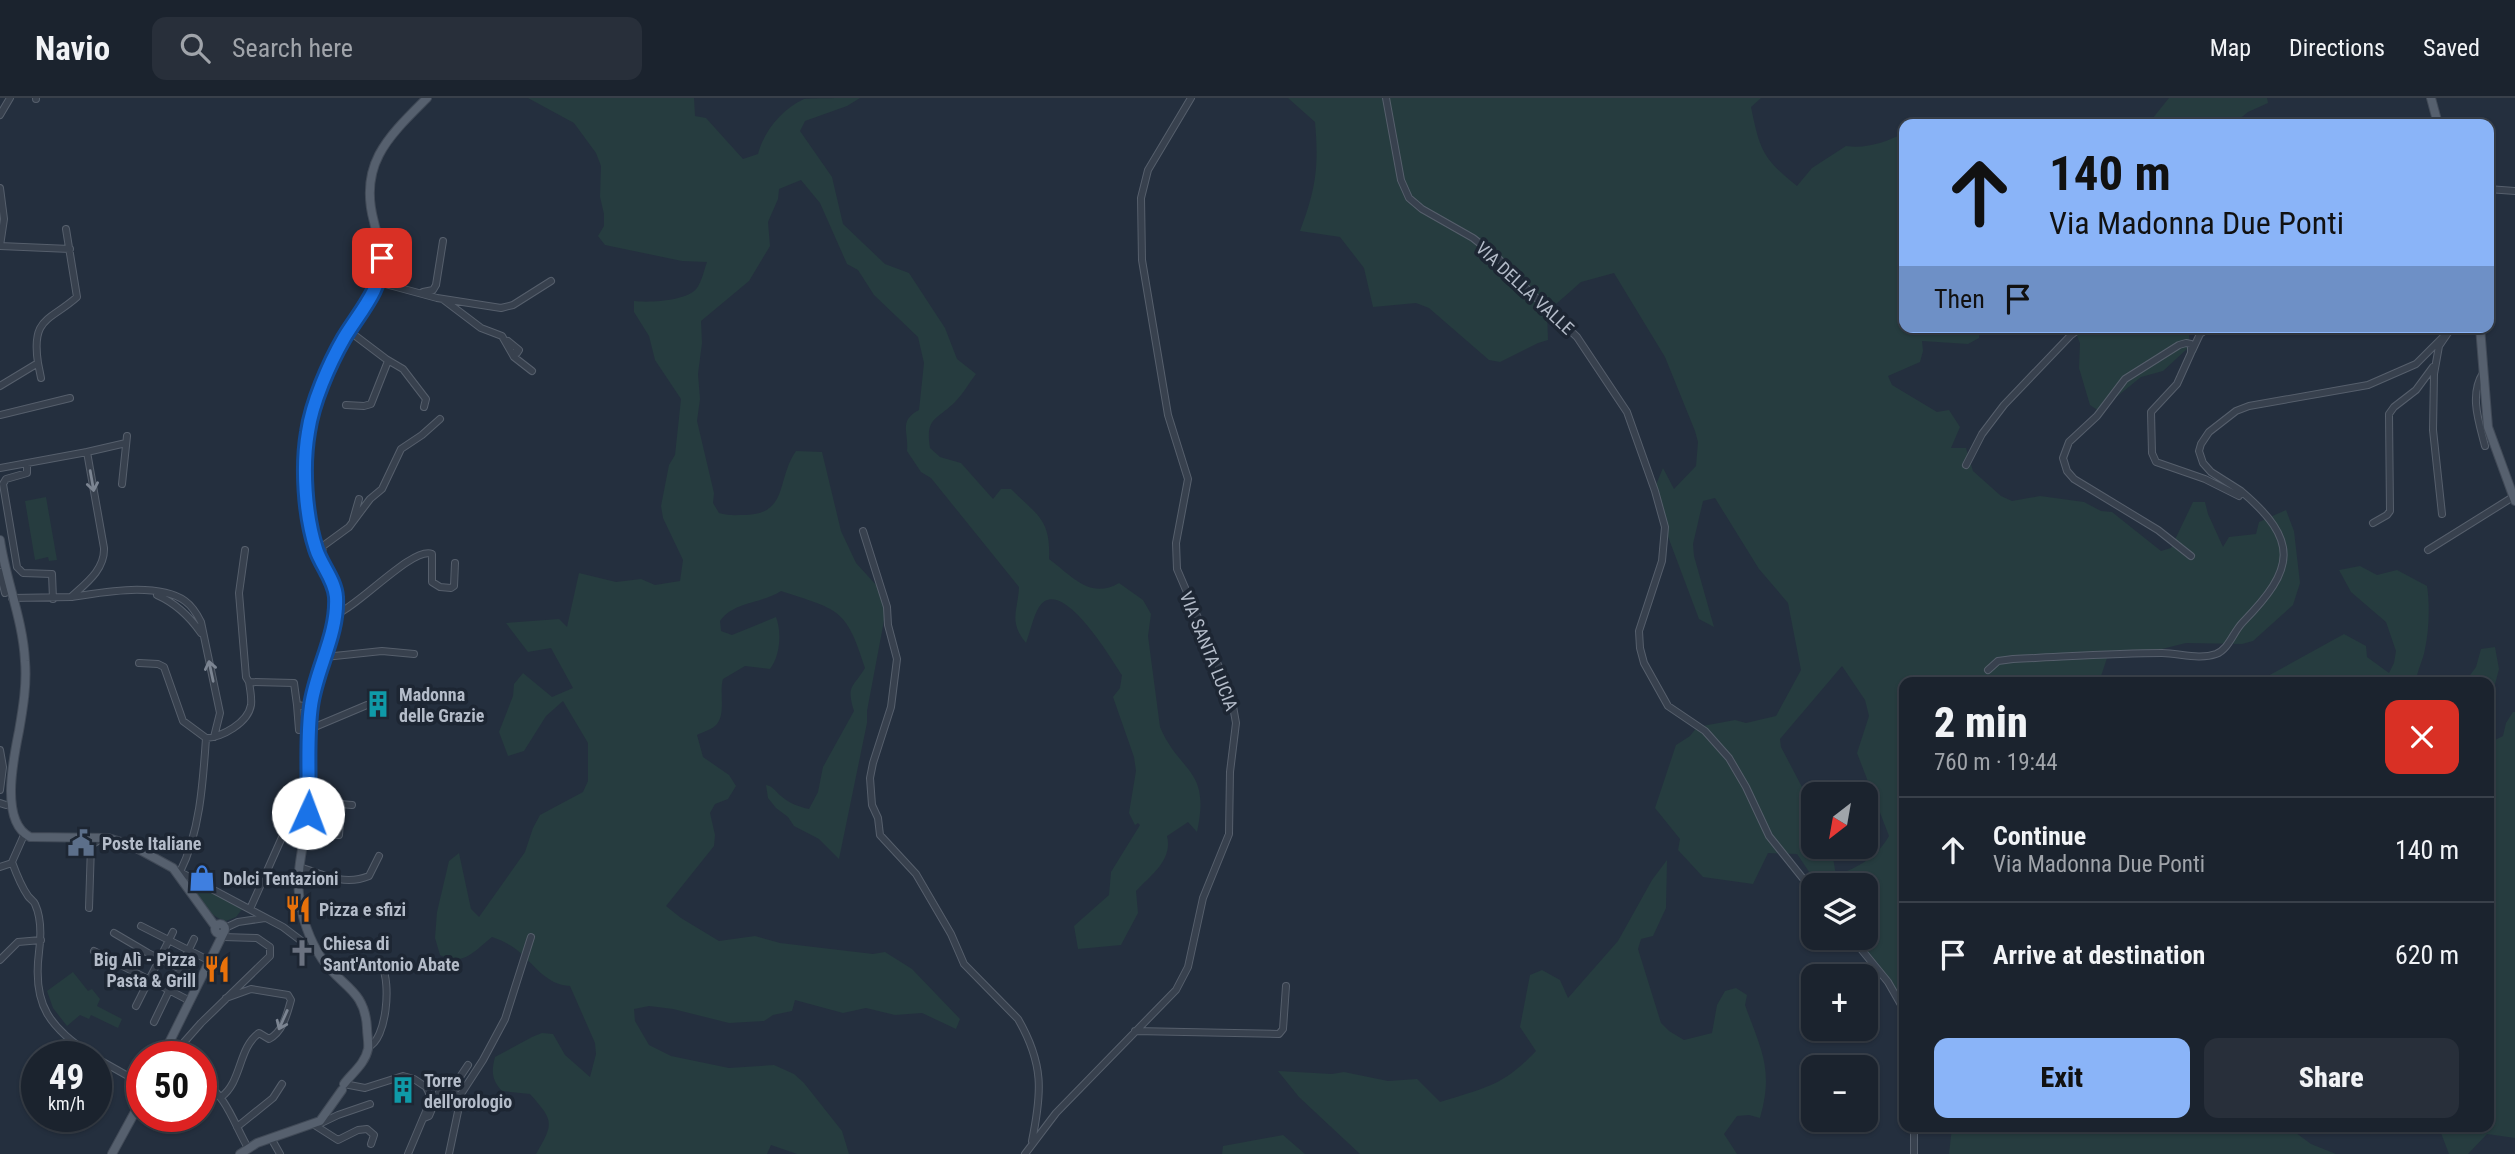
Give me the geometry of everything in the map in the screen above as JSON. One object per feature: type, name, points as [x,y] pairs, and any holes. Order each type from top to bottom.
[{"type":"main road","points":[[240,1154],[248,1147],[271,1138],[315,1125],[327,1115],[344,1085],[359,1067],[368,1047],[366,1012],[356,996],[320,956],[307,929],[299,897],[308,808],[311,707],[335,615],[335,591],[314,543],[306,489],[307,436],[312,412],[332,363],[378,282],[382,258],[370,205],[369,188],[373,170],[389,136],[426,98]]},
{"type":"main road","points":[[2431,98],[2437,119]]},
{"type":"main road","points":[[2480,333],[2489,431],[2514,499]]},
{"type":"main road","points":[[0,540],[7,593],[25,654],[23,709],[3,804],[13,824],[24,835],[36,838],[108,838],[123,841],[176,870],[220,931],[217,948],[170,1041]]},
{"type":"main road","points":[[112,1154],[126,1128]]},
{"type":"street","points":[[0,115],[10,98]]},
{"type":"street","name":"VIA SANTA LUCIA","points":[[1025,1154],[1056,1112],[1171,997],[1186,970],[1203,898],[1229,834],[1236,712],[1177,569],[1176,549],[1188,489],[1188,476],[1174,442],[1168,415],[1142,250],[1141,198],[1145,178],[1191,98]]},
{"type":"street","name":"VIA DELLA VALLE","points":[[1386,98],[1401,180],[1409,198],[1428,213],[1473,238],[1493,253],[1577,337],[1627,412],[1665,527],[1662,561],[1639,631],[1644,663],[1668,706],[1705,731],[1730,758],[1767,833],[1801,876]]},
{"type":"street","points":[[0,188],[4,224],[0,246],[70,249]]},
{"type":"street","points":[[2494,189],[2515,191]]},
{"type":"street","points":[[41,378],[36,345],[43,321],[78,297],[66,229]]},
{"type":"street","points":[[419,293],[433,290],[436,285],[443,240]]},
{"type":"street","points":[[436,298],[506,307],[551,281]]},
{"type":"street","points":[[378,282],[451,304],[481,328],[506,339],[512,353],[532,371]]},
{"type":"street","points":[[349,331],[388,361],[405,370],[426,399],[424,407]]},
{"type":"street","points":[[1966,465],[1982,434],[2009,400],[2074,333]]},
{"type":"street","points":[[2203,333],[2174,388],[2152,411],[2153,456],[2158,464],[2203,478],[2236,495],[2241,495],[2241,491]]},
{"type":"street","points":[[2442,513],[2432,423],[2436,362],[2439,346],[2445,335]]},
{"type":"street","points":[[1988,670],[1998,661],[2012,659],[2162,653],[2200,656],[2221,651],[2238,627],[2272,590],[2278,578],[2283,541],[2266,513],[2203,463],[2199,451],[2209,432],[2236,411],[2249,406],[2368,385],[2416,364],[2445,335]]},
{"type":"street","points":[[2190,356],[2191,345],[2182,344],[2129,376],[2097,416],[2068,442],[2063,458],[2073,477],[2161,532],[2191,556]]},
{"type":"street","points":[[346,405],[372,404],[388,361]]},
{"type":"street","points":[[2373,523],[2390,511],[2389,414],[2420,386],[2436,362]]},
{"type":"street","points":[[0,387],[38,363]]},
{"type":"street","points":[[2483,373],[2475,396],[2485,446]]},
{"type":"street","points":[[0,415],[70,398]]},
{"type":"street","points":[[321,562],[323,546],[349,527],[383,486],[401,449],[440,419]]},
{"type":"street","points":[[0,468],[87,452],[127,440],[122,484]]},
{"type":"street","points":[[71,597],[100,568],[104,557],[87,452]]},
{"type":"street","points":[[27,464],[27,473],[6,480],[3,484],[17,567],[21,572],[52,574],[53,599]]},
{"type":"street","points":[[349,527],[359,499]]},
{"type":"street","points":[[2428,550],[2514,499]]},
{"type":"street","points":[[863,531],[887,607],[888,625],[897,659],[887,722],[873,763],[870,785],[880,835],[916,874],[951,934],[964,964],[1024,1028],[1038,1063],[1039,1104],[1031,1143]]},
{"type":"street","points":[[210,738],[236,725],[248,713],[251,703],[244,667],[239,593],[245,550]]},
{"type":"street","points":[[335,615],[351,608],[400,567],[422,553],[432,554],[432,582],[442,588],[453,587],[455,563]]},
{"type":"street","points":[[0,572],[7,593],[53,599],[120,591],[162,593],[184,601],[196,612],[201,622],[220,713],[210,738],[186,857],[176,870],[297,936],[320,956]]},
{"type":"street","points":[[325,657],[371,654],[382,650],[414,654]]},
{"type":"street","points":[[138,663],[158,664],[165,668],[183,721],[210,738]]},
{"type":"street","points":[[249,682],[294,683],[299,730]]},
{"type":"street","points":[[297,705],[311,707]]},
{"type":"street","points":[[310,729],[368,705]]},
{"type":"street","points":[[0,750],[3,767],[0,790]]},
{"type":"street","points":[[308,808],[327,809],[338,805],[352,805]]},
{"type":"street","points":[[220,931],[252,912],[283,835],[341,835],[340,823]]},
{"type":"street","points":[[24,835],[12,856],[12,863],[28,896],[35,903],[41,940],[37,981],[44,1011],[74,1041]]},
{"type":"street","points":[[89,908],[91,845],[95,841],[108,838]]},
{"type":"street","points":[[300,867],[334,879],[351,881],[369,876],[380,856]]},
{"type":"street","points":[[0,867],[12,863]]},
{"type":"street","points":[[238,922],[252,912]]},
{"type":"street","points":[[141,926],[210,961]]},
{"type":"street","points":[[297,936],[307,929]]},
{"type":"street","points":[[187,1041],[226,998],[266,962],[271,952],[268,945],[259,939],[220,931]]},
{"type":"street","points":[[136,1006],[173,932]]},
{"type":"street","points":[[114,933],[201,979]]},
{"type":"street","points":[[449,1154],[460,1105],[459,1097],[483,1060],[505,1018],[531,937]]},
{"type":"street","points":[[154,1022],[194,939]]},
{"type":"street","points":[[0,960],[18,942],[41,940]]},
{"type":"street","points":[[1862,950],[1888,982],[1899,1001]]},
{"type":"street","points":[[94,951],[190,1001]]},
{"type":"street","points":[[368,1047],[376,1043],[383,1023],[386,977],[382,967]]},
{"type":"street","points":[[1135,1031],[1279,1034],[1283,1029],[1286,986]]},
{"type":"street","points":[[221,1097],[229,1089],[243,1054],[255,1034],[259,1032],[269,1039],[273,1038],[283,1023],[291,1000],[288,995],[251,989],[226,998]]},
{"type":"street","points":[[424,1118],[430,1114],[440,1090],[449,1088],[458,1081],[468,1065]]},
{"type":"street","points":[[344,1085],[372,1087],[405,1076],[417,1080],[429,1091],[424,1118],[408,1154]]},
{"type":"street","points":[[237,1127],[273,1098],[282,1084]]},
{"type":"street","points":[[449,1088],[459,1097]]},
{"type":"street","points":[[217,1093],[248,1147]]},
{"type":"street","points":[[315,1125],[370,1104]]},
{"type":"street","points":[[315,1125],[338,1140],[358,1130],[367,1129],[374,1135],[371,1144]]},
{"type":"street","points":[[1914,1132],[1914,1154]]},
{"type":"street","points":[[271,1138],[280,1154]]},
{"type":"green space","points":[[528,98],[694,98],[695,116],[706,118],[743,159],[758,154],[775,122],[796,103],[804,99],[860,98],[847,106],[805,121],[800,131],[832,177],[843,224],[885,264],[909,273],[945,328],[957,359],[976,374],[958,399],[934,420],[929,430],[930,448],[940,457],[961,463],[993,499],[1001,489],[1011,489],[1035,512],[1045,526],[1049,559],[1074,579],[1099,589],[1119,583],[1143,600],[1151,614],[1148,636],[1160,727],[1197,783],[1200,811],[1197,832],[1188,822],[1167,836],[1168,845],[1164,860],[1136,891],[1138,913],[1121,945],[1078,949],[1074,926],[1109,895],[1111,872],[1140,825],[1135,825],[1129,813],[1136,771],[1134,757],[1113,697],[1120,688],[1122,675],[1085,623],[1060,601],[1048,600],[1039,607],[1026,643],[1020,635],[1015,616],[1019,587],[931,478],[921,472],[907,451],[906,428],[909,418],[919,410],[924,363],[918,337],[874,295],[858,270],[847,264],[820,203],[801,180],[779,189],[778,199],[768,222],[770,246],[749,281],[701,321],[702,343],[698,374],[700,399],[697,421],[714,493],[713,503],[719,513],[723,514],[760,513],[775,502],[796,451],[822,452],[841,531],[856,563],[877,586],[886,610],[867,723],[839,859],[819,839],[794,826],[788,817],[776,808],[768,798],[766,785],[791,803],[809,809],[818,792],[823,767],[854,711],[851,691],[865,668],[852,633],[845,622],[828,608],[781,591],[740,606],[720,621],[721,631],[732,635],[776,617],[779,630],[778,651],[770,669],[745,666],[723,679],[720,719],[713,727],[697,735],[703,757],[729,775],[736,786],[728,799],[715,804],[710,813],[715,835],[714,846],[666,906],[719,941],[755,936],[780,943],[873,954],[885,952],[912,969],[960,1019],[956,1029],[922,1013],[895,1015],[866,1008],[843,1013],[795,1000],[792,1011],[773,1015],[764,1021],[729,1023],[673,1009],[649,1006],[634,1009],[635,1021],[649,1045],[671,1056],[729,1068],[774,1065],[794,1074],[842,1131],[849,1154],[797,1154],[771,1145],[767,1154],[536,1154],[548,1129],[547,1117],[530,1094],[502,1091],[494,1079],[495,1057],[542,1033],[553,1034],[565,1055],[590,1077],[596,1054],[595,1043],[570,986],[547,978],[517,950],[492,937],[468,956],[456,959],[440,955],[435,938],[437,912],[449,861],[459,853],[471,909],[479,917],[525,852],[540,815],[583,792],[588,781],[588,743],[563,701],[546,716],[524,751],[508,756],[499,732],[513,696],[514,684],[523,673],[552,697],[573,688],[551,648],[528,652],[506,623],[559,619],[567,627],[579,573],[616,582],[641,579],[655,585],[680,581],[683,560],[663,518],[661,506],[669,465],[675,455],[681,399],[655,360],[649,336],[634,312],[634,301],[648,302],[685,296],[697,288],[707,262],[682,261],[605,245],[598,236],[604,226],[604,214],[600,197],[601,166],[596,153],[574,123]]},
{"type":"green space","points":[[1288,98],[1761,98],[1751,107],[1760,144],[1776,168],[1797,186],[1812,168],[1846,146],[1876,144],[1899,135],[1899,333],[1979,333],[1979,338],[1968,344],[1922,341],[1920,362],[1888,376],[1892,385],[1937,412],[1949,410],[1960,427],[1951,448],[1966,448],[1973,471],[2001,496],[2012,501],[2040,496],[2084,502],[2101,511],[2112,512],[2161,551],[2171,548],[2193,502],[2205,502],[2223,547],[2229,537],[2256,534],[2259,522],[2286,510],[2294,531],[2300,583],[2293,605],[2253,641],[2242,644],[2186,643],[2162,649],[2108,655],[2101,677],[1899,677],[1899,1005],[1878,974],[1878,964],[1872,964],[1862,950],[1878,950],[1878,873],[1841,873],[1868,859],[1878,859],[1878,851],[1889,836],[1878,807],[1878,782],[1868,782],[1857,753],[1869,716],[1865,700],[1842,666],[1780,739],[1781,747],[1801,785],[1801,859],[1833,859],[1836,873],[1810,873],[1797,854],[1768,853],[1753,884],[1703,877],[1678,850],[1680,839],[1655,808],[1676,745],[1690,736],[1697,727],[1735,720],[1746,723],[1776,716],[1801,670],[1788,603],[1759,569],[1715,498],[1703,501],[1693,544],[1714,627],[1699,619],[1652,494],[1663,468],[1674,489],[1696,466],[1698,442],[1665,357],[1614,273],[1581,282],[1547,312],[1548,340],[1500,362],[1489,360],[1429,308],[1416,303],[1373,307],[1364,268],[1340,237],[1300,231],[1315,177],[1315,122]]},
{"type":"green space","points":[[2169,98],[2267,98],[2268,103],[2239,119],[2152,119]]},
{"type":"green space","points":[[2076,333],[2189,335],[2189,347],[2163,371],[2141,377],[2099,411],[2090,405],[2079,368],[2080,343]]},
{"type":"green space","points":[[46,497],[57,560],[49,561],[48,557],[35,560],[25,501]]},
{"type":"green space","points":[[2360,566],[2377,575],[2397,570],[2427,586],[2427,634],[2417,677],[2266,677],[2344,634],[2366,646],[2367,657],[2389,673],[2396,651],[2386,622],[2351,592],[2339,570]]},
{"type":"green space","points":[[2495,647],[2499,669],[2494,688],[2494,677],[2469,677],[2476,667],[2481,649]]},
{"type":"green space","points":[[2515,712],[2515,1138],[2487,1134],[2468,1154],[2449,1154],[2441,1132],[2494,1132],[2494,740],[2503,736],[2506,723]]},
{"type":"green space","points":[[1667,860],[1666,908],[1653,936],[1641,939],[1638,949],[1661,1023],[1684,1040],[1712,1033],[1717,1005],[1725,991],[1736,988],[1747,995],[1745,1005],[1764,1060],[1766,1086],[1760,1118],[1737,1116],[1724,1134],[1737,1154],[1360,1154],[1299,1097],[1278,1071],[1332,1074],[1344,1072],[1388,1081],[1417,1079],[1440,1102],[1503,1079],[1536,1051],[1520,1027],[1530,975],[1542,970],[1560,980],[1568,998],[1618,941],[1652,880]]},
{"type":"green space","points":[[190,880],[243,908],[236,917],[226,921],[220,919],[204,905],[188,882]]},
{"type":"green space","points":[[73,972],[88,991],[92,989],[100,999],[97,1006],[122,1019],[118,1028],[91,1015],[89,1019],[80,1015],[67,1026],[53,1008],[47,991]]},
{"type":"green space","points":[[1951,1132],[2295,1132],[2311,1144],[2336,1154],[1949,1154]]},
{"type":"green space","points":[[1283,1135],[1305,1154],[1222,1154],[1223,1146]]},
{"type":"place","name":"Madonna delle Grazie","points":[[378,704]]},
{"type":"place","name":"Poste Italiane","points":[[81,843]]},
{"type":"place","name":"Dolci Tentazioni","points":[[202,878]]},
{"type":"place","name":"Pizza e sfizi","points":[[298,909]]},
{"type":"place","name":"Chiesa di Sant'Antonio Abate","points":[[302,953]]},
{"type":"place","name":"Big Alì - Pizza Pasta & Grill","points":[[217,969]]},
{"type":"place","name":"Torre dell'orologio","points":[[403,1090]]},
{"type":"route","points":[[308,813],[311,707],[329,644],[336,596],[314,540],[305,482],[307,436],[312,412],[332,363],[373,292],[381,273],[382,258]]}]
